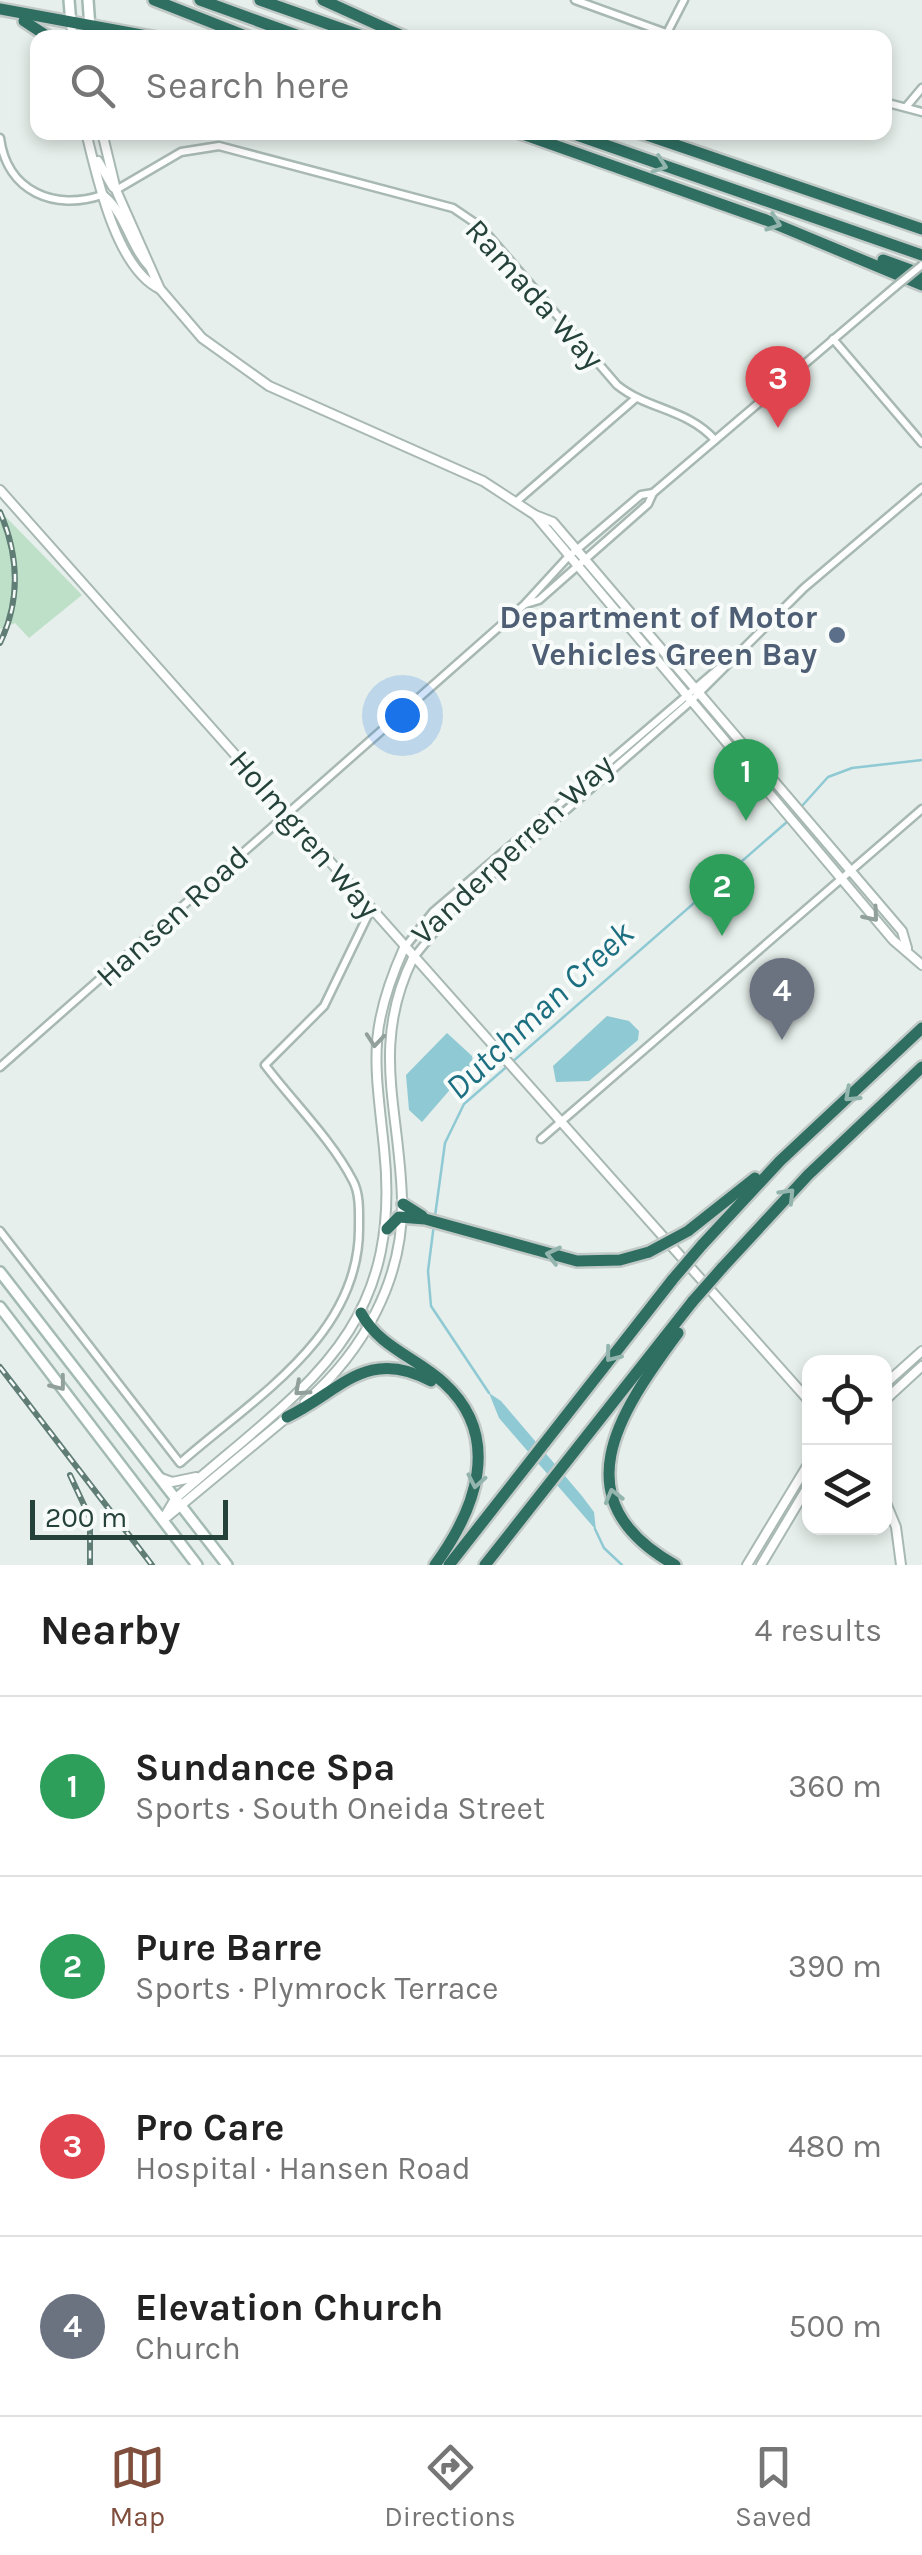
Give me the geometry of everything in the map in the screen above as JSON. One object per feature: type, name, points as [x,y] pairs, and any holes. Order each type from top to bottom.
[{"type":"highway","points":[[154,0],[231,30]]},
{"type":"highway","points":[[200,0],[283,30]]},
{"type":"highway","points":[[260,0],[345,30]]},
{"type":"highway","points":[[323,0],[389,30]]},
{"type":"highway","points":[[3,11],[69,30]]},
{"type":"highway","points":[[3,11],[36,30]]},
{"type":"highway","points":[[539,140],[922,274]]},
{"type":"highway","points":[[591,140],[922,255]]},
{"type":"highway","points":[[661,140],[922,229]]},
{"type":"highway","points":[[822,241],[922,285]]},
{"type":"highway","points":[[449,1565],[702,1245],[780,1161],[922,1028]]},
{"type":"highway","points":[[676,1565],[645,1547],[626,1529],[611,1498],[608,1472],[612,1442],[631,1399],[720,1270],[808,1175],[922,1068]]},
{"type":"highway","points":[[387,1229],[402,1210],[452,1228],[577,1261],[620,1260],[648,1252],[688,1231],[780,1161]]},
{"type":"highway","points":[[485,1565],[696,1304]]},
{"type":"highway","points":[[362,1313],[369,1327],[452,1393],[473,1423],[480,1471],[468,1511],[435,1565]]},
{"type":"highway","points":[[288,1417],[344,1380],[371,1370],[410,1371],[452,1393]]},
{"type":"main road","points":[[69,0],[72,30]]},
{"type":"main road","points":[[88,0],[90,30]]},
{"type":"main road","points":[[0,1272],[227,1565]]},
{"type":"main road","points":[[0,1307],[198,1565]]},
{"type":"street","points":[[575,0],[659,30]]},
{"type":"street","points":[[669,30],[684,0]]},
{"type":"street","points":[[906,108],[922,88]]},
{"type":"street","points":[[892,104],[922,112]]},
{"type":"street","points":[[0,138],[14,174],[40,196],[71,202],[102,195]]},
{"type":"street","points":[[90,140],[102,195],[145,282],[160,289],[202,338],[269,386],[483,481],[535,516],[893,940],[907,948],[922,965]]},
{"type":"street","points":[[91,140],[103,177],[116,190]]},
{"type":"street","points":[[104,140],[116,190],[160,289]]},
{"type":"street","name":"Ramada Way","points":[[116,190],[181,152],[218,146],[453,208],[482,228],[609,377],[636,398],[688,416],[715,440]]},
{"type":"street","points":[[102,195],[119,211],[138,254],[156,274]]},
{"type":"street","name":"Hansen Road","points":[[524,605],[539,600],[648,504],[654,493],[922,264]]},
{"type":"street","points":[[833,339],[922,443]]},
{"type":"street","points":[[517,501],[636,398]]},
{"type":"street","name":"Vanderperren Way","points":[[163,1519],[183,1508],[332,1376],[369,1327],[392,1271],[402,1210],[387,1064],[398,994],[413,958],[466,897],[742,649],[804,588],[922,488]]},
{"type":"street","name":"Holmgren Way","points":[[0,490],[802,1393]]},
{"type":"street","name":"Hansen Road","points":[[0,1067],[524,605],[568,557],[641,496],[654,493]]},
{"type":"street","points":[[535,516],[553,522],[578,549],[902,932],[907,948]]},
{"type":"street","name":"Vanderperren Way","points":[[163,1519],[175,1499],[314,1377],[362,1313],[381,1263],[389,1203],[374,1042],[378,1015],[404,948],[433,912],[687,698]]},
{"type":"street","points":[[541,1140],[922,809]]},
{"type":"street","points":[[0,1231],[180,1463],[309,1350],[332,1322],[348,1291],[359,1240],[356,1188],[264,1065],[316,1017],[371,909]]},
{"type":"street","points":[[892,1377],[922,1351]]},
{"type":"street","points":[[892,1394],[922,1366]]},
{"type":"street","points":[[748,1565],[802,1474]]},
{"type":"street","points":[[158,1477],[172,1482],[200,1476]]},
{"type":"street","points":[[761,1565],[802,1496]]},
{"type":"street","points":[[892,1518],[902,1565]]},
{"type":"green space","points":[[0,511],[82,595],[29,638],[15,623],[0,629]]},
{"type":"water","points":[[607,1016],[629,1021],[639,1031],[638,1040],[589,1081],[556,1082],[553,1066]]},
{"type":"water","points":[[447,1033],[472,1056],[473,1063],[422,1122],[409,1110],[406,1075]]},
{"type":"water","points":[[489,1393],[501,1401],[582,1496],[594,1512],[596,1530],[499,1418]]},
{"type":"waterway","name":"Dutchman Creek","points":[[793,816],[828,777],[852,768],[922,760]]},
{"type":"waterway","name":"Dutchman Creek","points":[[435,1216],[445,1143],[464,1104],[788,821]]},
{"type":"waterway","name":"Dutchman Creek","points":[[434,1224],[428,1271],[431,1306],[489,1393]]},
{"type":"waterway","name":"Dutchman Creek","points":[[595,1529],[604,1548],[622,1565]]},
{"type":"railway","points":[[0,512],[11,545],[15,578],[12,610],[0,643]]},
{"type":"railway","points":[[0,1367],[152,1565]]},
{"type":"railway","points":[[70,1475],[90,1518],[90,1565]]},
{"type":"place","name":"Pro Care","points":[[778,428]]},
{"type":"place","name":"Department of Motor Vehicles Green Bay","points":[[837,635]]},
{"type":"place","name":"Sundance Spa","points":[[746,821]]},
{"type":"place","name":"Pure Barre","points":[[722,936]]},
{"type":"place","name":"Elevation Church","points":[[782,1040]]}]
